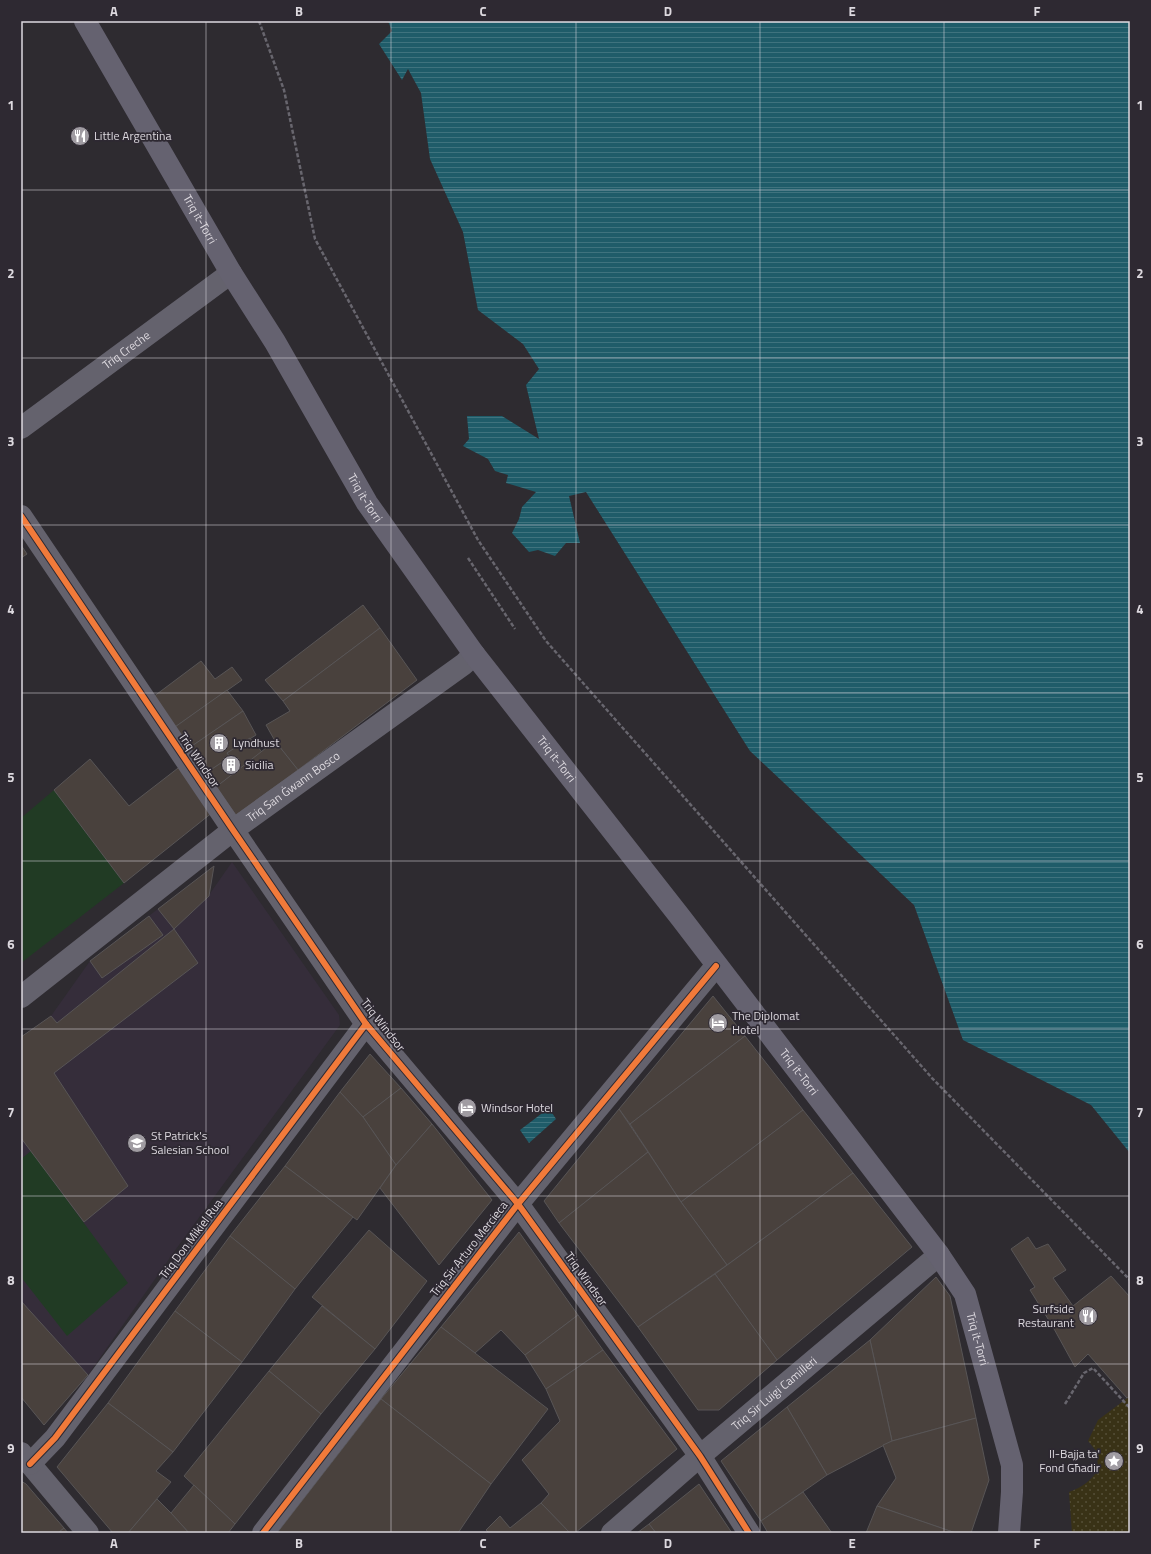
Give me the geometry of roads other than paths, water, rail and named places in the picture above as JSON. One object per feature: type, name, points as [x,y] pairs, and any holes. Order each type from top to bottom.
[{"type":"main road","name":"Triq it-Torri","points":[[84,21],[231,273],[275,342],[368,504],[474,654],[939,1255],[965,1294],[1012,1465],[1009,1533]]},
{"type":"street","name":"Triq Creche","points":[[21,428],[231,273]]},
{"type":"street","name":"Triq Windsor","points":[[21,516],[366,1024],[518,1204],[700,1456],[749,1533]]},
{"type":"street","name":"Triq San Ġwann Bosco","points":[[21,997],[233,830],[464,664],[474,654]]},
{"type":"street","name":"Triq Sir Arturo Mercieca","points":[[263,1533],[518,1204],[716,966]]},
{"type":"street","name":"Triq Don Mikiel Rua","points":[[24,1461],[55,1438],[366,1024]]},
{"type":"street","name":"Triq Sir Luigi Camilleri","points":[[612,1533],[700,1456],[939,1255]]},
{"type":"street","points":[[24,1461],[88,1533]]},
{"type":"street","name":"Triq it-Torri","points":[[999,1533],[1012,1492]]},
{"type":"water","points":[[388,21],[1130,21],[1130,1153],[1091,1105],[963,1040],[914,905],[750,751],[586,492],[569,496],[580,543],[566,543],[555,556],[538,550],[529,552],[512,533],[519,519],[522,507],[536,492],[506,483],[508,475],[495,471],[488,459],[463,446],[469,439],[467,416],[502,416],[539,439],[526,385],[539,369],[523,344],[478,310],[463,232],[430,159],[421,93],[408,69],[402,80],[379,44],[392,31]]},
{"type":"water","points":[[549,1108],[556,1119],[529,1143],[520,1130]]},
{"type":"place","name":"Little Argentina","points":[[80,136]]},
{"type":"place","name":"Lyndhust","points":[[219,743]]},
{"type":"place","name":"Sicilia","points":[[231,765]]},
{"type":"place","name":"The Diplomat Hotel","points":[[718,1023]]},
{"type":"place","name":"Windsor Hotel","points":[[467,1108]]},
{"type":"place","name":"St Patrick's Salesian School","points":[[137,1143]]},
{"type":"place","name":"Surfside Restaurant","points":[[1088,1316]]},
{"type":"place","name":"Il-Bajja ta' Fond Għadir","points":[[1114,1461]]}]
